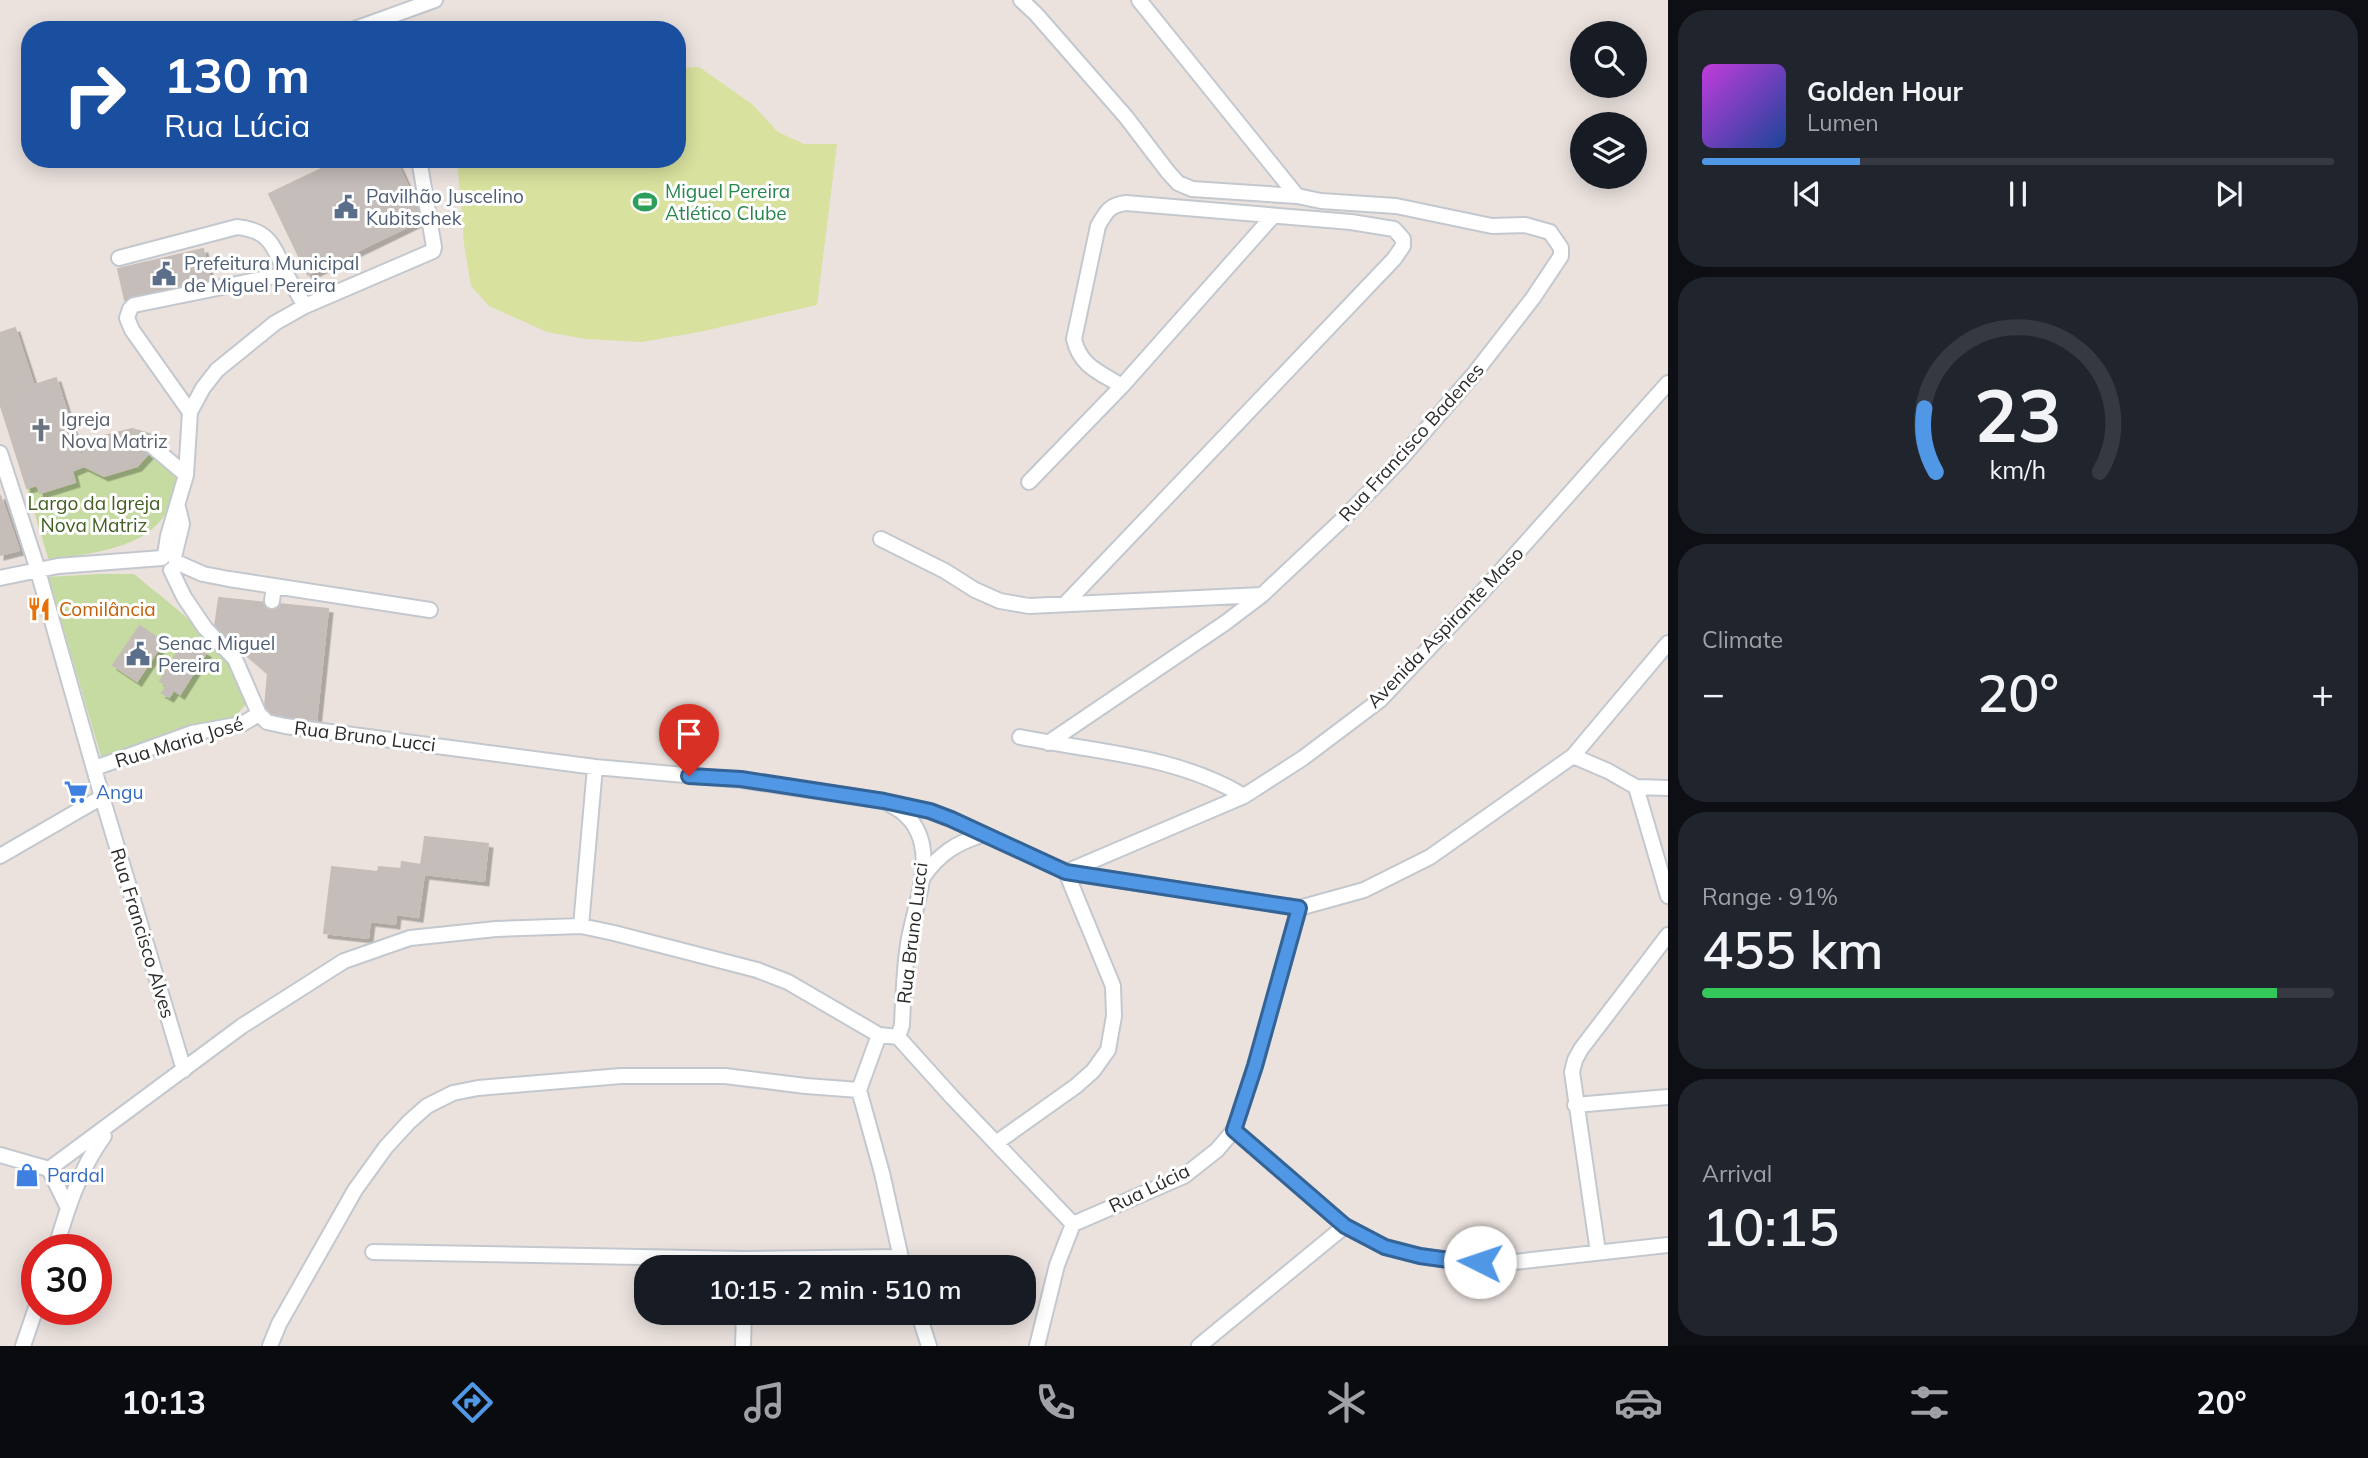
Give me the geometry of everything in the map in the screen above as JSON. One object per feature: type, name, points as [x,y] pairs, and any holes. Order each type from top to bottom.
[{"type":"street","points":[[377,21],[435,0]]},
{"type":"street","points":[[1021,0],[1109,98],[1178,183],[1192,189],[1297,196]]},
{"type":"street","points":[[1139,0],[1297,196]]},
{"type":"street","points":[[168,561],[182,524],[178,507],[186,475],[190,412],[203,388],[217,370],[275,323],[305,306],[430,253],[435,247],[421,168]]},
{"type":"street","name":"Rua Francisco Badenes","points":[[1048,743],[1262,595],[1345,517],[1398,462],[1483,363],[1534,298],[1561,256],[1561,248],[1550,232],[1525,225],[1492,226],[1396,206],[1321,201],[1297,196]]},
{"type":"street","points":[[1066,603],[1394,259],[1403,246],[1403,239],[1394,229],[1350,222],[1126,202],[1115,204],[1098,226],[1074,339],[1083,361],[1122,386]]},
{"type":"street","points":[[1029,482],[1122,386],[1273,215]]},
{"type":"street","points":[[119,258],[237,227],[250,228],[265,236],[274,248],[305,306]]},
{"type":"street","points":[[190,412],[132,330],[127,318],[130,309],[134,305],[286,274]]},
{"type":"street","name":"Avenida Aspirante Maso","points":[[1066,872],[1244,796],[1303,758],[1380,700],[1483,591],[1668,383]]},
{"type":"street","points":[[152,446],[186,475]]},
{"type":"street","name":"Rua Francisco Alves","points":[[0,453],[38,572],[184,1070]]},
{"type":"street","points":[[881,539],[945,571],[975,590],[1000,601],[1029,606],[1262,595]]},
{"type":"street","points":[[0,578],[38,572],[168,561],[273,594],[430,610]]},
{"type":"street","name":"Rua Maria José","points":[[95,768],[192,733],[242,724],[258,714],[235,659],[205,628],[184,597],[168,561]]},
{"type":"street","points":[[884,801],[930,811],[1066,872],[1299,908],[1364,890],[1430,857],[1573,756],[1668,643]]},
{"type":"street","name":"Rua Bruno Lucci","points":[[258,714],[272,724],[595,767],[741,779],[884,801],[903,813],[914,825],[922,846],[923,877],[907,947],[902,1025],[898,1037]]},
{"type":"street","points":[[1020,737],[1086,747],[1189,769],[1244,796]]},
{"type":"street","points":[[1573,756],[1636,787],[1668,788]]},
{"type":"street","points":[[581,926],[595,767]]},
{"type":"street","points":[[1636,787],[1668,896]]},
{"type":"street","points":[[0,856],[102,797]]},
{"type":"street","points":[[923,877],[942,854],[958,843],[982,835]]},
{"type":"street","points":[[996,1143],[1076,1086],[1093,1071],[1108,1050],[1114,1016],[1113,986],[1066,872]]},
{"type":"street","name":"Rua Lúcia","points":[[1073,1224],[1184,1176],[1217,1150],[1234,1130],[1255,1066],[1299,908]]},
{"type":"street","points":[[0,1155],[49,1168],[114,1123],[242,1026],[344,961],[410,937],[496,929],[581,926],[757,970],[788,982],[879,1035],[898,1037],[1073,1224],[1057,1265],[1037,1346]]},
{"type":"street","points":[[1598,1252],[1572,1072],[1581,1049],[1668,935]]},
{"type":"street","points":[[879,1035],[859,1090],[900,1255]]},
{"type":"street","points":[[270,1346],[279,1324],[355,1190],[386,1147],[427,1106],[453,1093],[478,1088],[621,1076],[724,1076],[859,1090]]},
{"type":"street","points":[[1575,1105],[1668,1097]]},
{"type":"street","points":[[60,1234],[92,1153],[114,1123]]},
{"type":"street","points":[[1234,1130],[1345,1226],[1385,1247],[1456,1261],[1505,1263],[1668,1245]]},
{"type":"street","points":[[49,1168],[68,1208]]},
{"type":"street","points":[[1199,1346],[1345,1226]]},
{"type":"street","points":[[373,1252],[634,1260]]},
{"type":"street","points":[[23,1346],[30,1325]]},
{"type":"street","points":[[743,1346],[744,1325]]},
{"type":"street","points":[[922,1325],[929,1346]]},
{"type":"green space","name":"Miguel Pereira Atlético Clube","points":[[699,67],[752,104],[778,132],[804,144],[837,144],[817,305],[642,342],[586,339],[547,332],[489,306],[471,286],[464,244],[458,168],[686,168],[686,68]]},
{"type":"green space","name":"Largo da Igreja Nova Matriz","points":[[151,451],[169,466],[176,482],[173,499],[164,516],[152,529],[121,546],[49,561],[27,488],[37,485],[40,493],[75,482],[72,471],[84,466],[105,476],[137,466]]},
{"type":"green space","points":[[134,574],[205,635],[229,663],[241,684],[246,704],[235,717],[213,721],[171,737],[133,747],[103,763],[48,577]]},
{"type":"building","name":"Pavilhão Juscelino Kubitschek","points":[[323,168],[399,168],[423,219],[308,275],[269,194]]},
{"type":"building","name":"Prefeitura Municipal de Miguel Pereira","points":[[203,249],[210,279],[125,300],[118,269]]},
{"type":"building","points":[[15,328],[34,386],[0,396],[0,333]]},
{"type":"building","name":"Igreja Nova Matriz","points":[[56,378],[84,466],[72,471],[75,482],[40,493],[37,485],[27,488],[0,396]]},
{"type":"building","points":[[132,429],[150,434],[151,451],[137,466],[104,476],[84,466],[81,456],[96,438]]},
{"type":"building","points":[[0,495],[19,550],[0,555]]},
{"type":"building","points":[[219,598],[328,609],[316,723],[282,721],[265,707],[268,673],[215,627]]},
{"type":"building","name":"Senac Miguel Pereira","points":[[140,626],[163,642],[137,681],[113,665]]},
{"type":"building","points":[[185,640],[206,653],[180,694],[174,690],[169,697],[162,693],[167,686],[160,681]]},
{"type":"building","points":[[425,837],[488,844],[484,881],[424,874],[418,917],[396,914],[395,924],[370,921],[368,938],[324,933],[332,867],[378,872],[379,867],[401,869],[402,862],[421,865]]},
{"type":"place","name":"Miguel Pereira Atlético Clube","points":[[645,202]]},
{"type":"place","name":"Pavilhão Juscelino Kubitschek","points":[[346,207]]},
{"type":"place","name":"Prefeitura Municipal de Miguel Pereira","points":[[164,274]]},
{"type":"place","name":"Igreja Nova Matriz","points":[[41,430]]},
{"type":"place","name":"Comilância","points":[[39,609]]},
{"type":"place","name":"Senac Miguel Pereira","points":[[138,654]]},
{"type":"place","name":"Angu","points":[[76,792]]},
{"type":"place","name":"Pardal","points":[[27,1175]]},
{"type":"route","points":[[689,776],[741,779],[884,801],[930,811],[951,819],[1066,872],[1299,908],[1255,1066],[1234,1130],[1345,1226],[1385,1247],[1420,1256],[1480,1262]]}]
